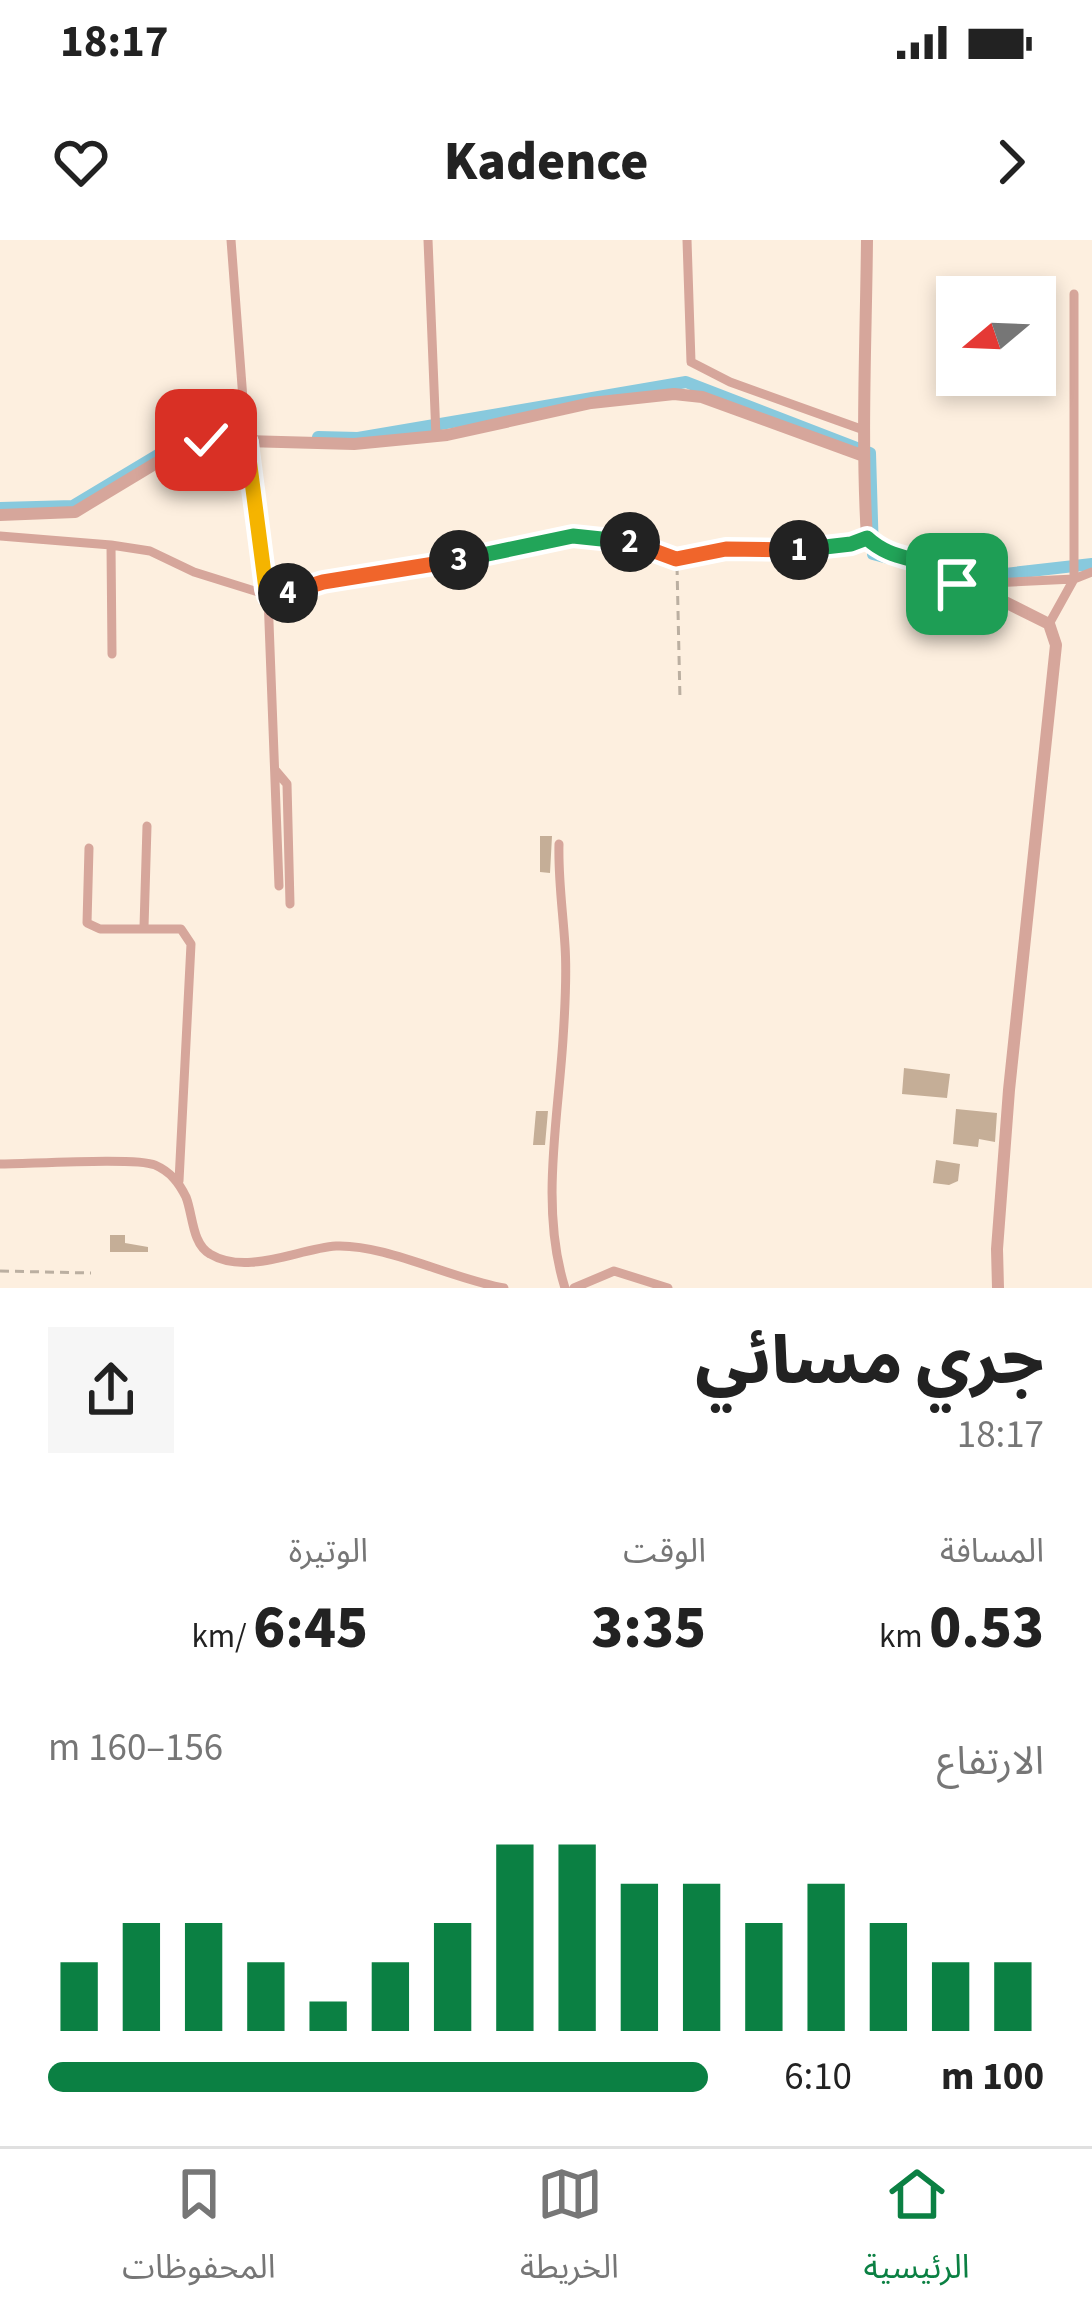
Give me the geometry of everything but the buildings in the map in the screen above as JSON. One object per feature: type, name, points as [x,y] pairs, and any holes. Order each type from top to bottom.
[{"type":"street","points":[[231,240],[246,440],[268,596],[279,886]]},
{"type":"street","points":[[428,240],[436,436]]},
{"type":"street","points":[[687,240],[691,362],[730,382],[861,429]]},
{"type":"street","points":[[867,240],[861,429],[867,538],[880,551],[940,566],[957,584],[989,594],[1048,624],[1055,645],[1017,998],[998,1288]]},
{"type":"street","points":[[1048,624],[1074,579],[1074,294]]},
{"type":"street","points":[[0,515],[75,512],[176,452],[206,440],[354,444],[436,436],[590,403],[674,394],[702,397],[864,456]]},
{"type":"street","points":[[0,536],[150,550],[194,572],[268,596],[573,536],[639,543],[676,559],[726,549],[796,550],[867,538]]},
{"type":"street","points":[[111,545],[112,654]]},
{"type":"street","points":[[957,584],[1074,579],[1092,572]]},
{"type":"street","points":[[277,771],[287,784],[290,904]]},
{"type":"street","points":[[144,927],[147,826]]},
{"type":"street","points":[[559,844],[558,892],[566,947],[554,1132],[555,1258],[570,1288],[614,1271],[668,1288]]},
{"type":"street","points":[[89,848],[87,923],[100,929],[182,929],[191,944],[178,1181],[193,1214],[197,1242],[211,1256],[253,1262],[335,1246],[363,1248],[504,1288]]},
{"type":"street","points":[[0,1164],[153,1163],[178,1181]]},
{"type":"path","points":[[676,559],[680,700]]},
{"type":"path","points":[[0,1271],[91,1273]]},
{"type":"waterway","points":[[318,437],[358,438],[686,382],[870,453],[873,554],[888,558]]},
{"type":"waterway","points":[[0,508],[73,506],[193,434],[219,435]]},
{"type":"waterway","points":[[943,572],[969,578],[1092,564]]},
{"type":"route","points":[[206,440],[246,440],[268,596],[573,536],[639,543],[676,559],[726,549],[796,550],[867,538],[880,551],[940,566],[957,584]]}]
